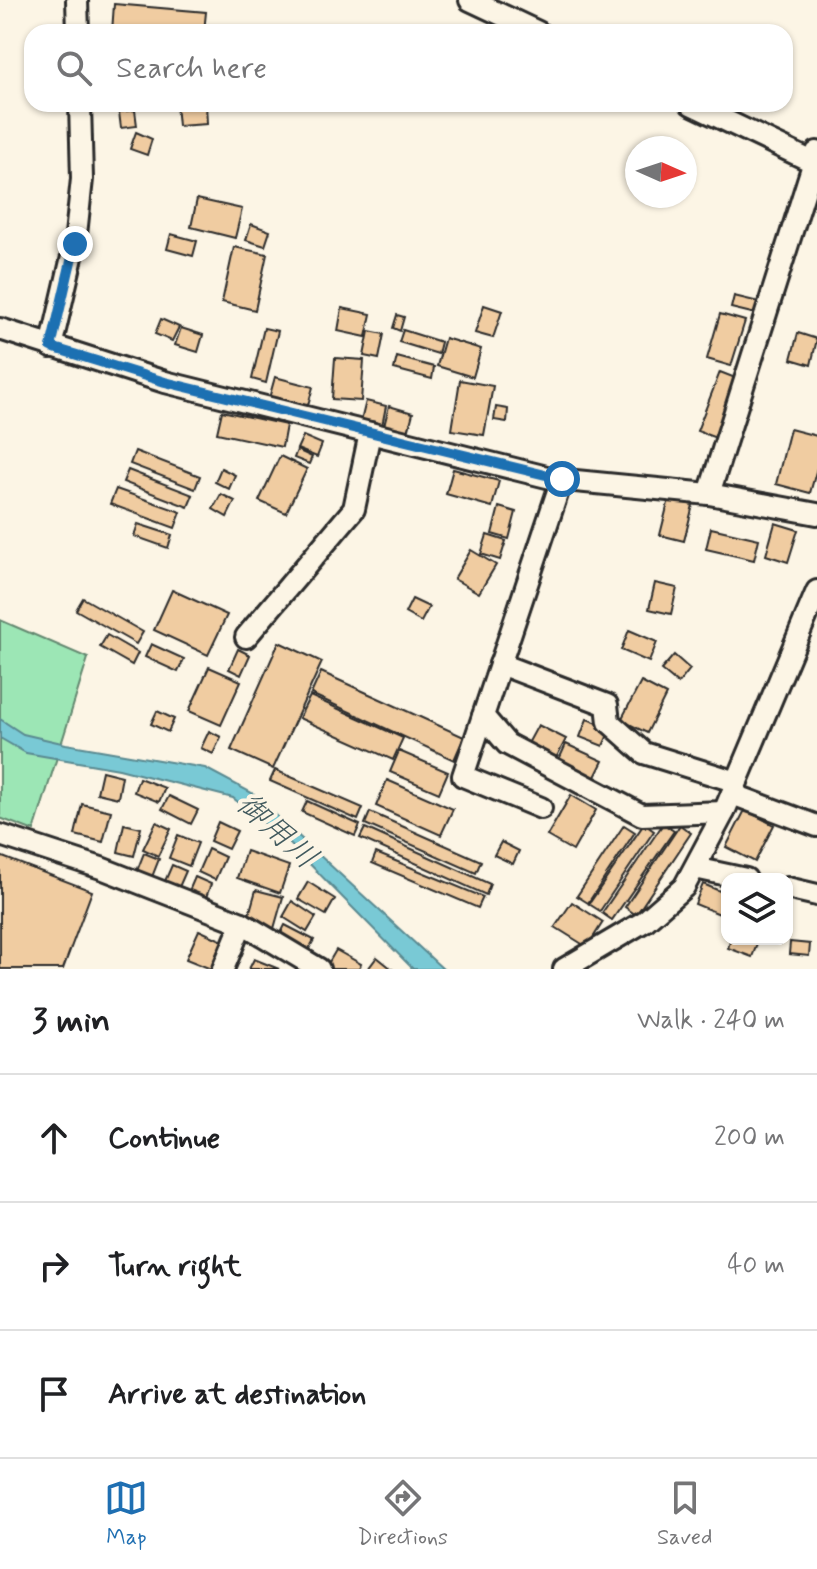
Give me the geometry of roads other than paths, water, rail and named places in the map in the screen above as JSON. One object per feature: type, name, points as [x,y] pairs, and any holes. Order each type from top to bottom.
[{"type":"street","points":[[77,0],[78,24]]},
{"type":"street","points":[[470,0],[521,24]]},
{"type":"street","points":[[51,347],[75,244],[82,179],[80,112]]},
{"type":"street","points":[[709,112],[816,159],[709,494]]},
{"type":"street","points":[[0,329],[165,382],[562,479],[709,494],[817,514]]},
{"type":"street","points":[[246,637],[354,509],[370,433]]},
{"type":"street","points":[[541,808],[463,776],[562,479]]},
{"type":"street","points":[[564,969],[645,921],[684,887],[731,796],[817,591]]},
{"type":"street","points":[[500,664],[607,705],[609,722],[644,753],[731,796],[817,826]]},
{"type":"street","points":[[483,716],[507,744],[642,815],[731,796]]},
{"type":"street","points":[[0,835],[101,868],[242,923],[319,969]]},
{"type":"street","points":[[695,868],[721,874]]},
{"type":"street","points":[[793,889],[817,895]]},
{"type":"street","points":[[223,969],[242,923]]},
{"type":"water","name":"御用川","points":[[0,719],[23,734],[205,768],[252,793],[443,969],[413,969],[291,845],[233,798],[119,769],[26,753],[0,738]]}]
